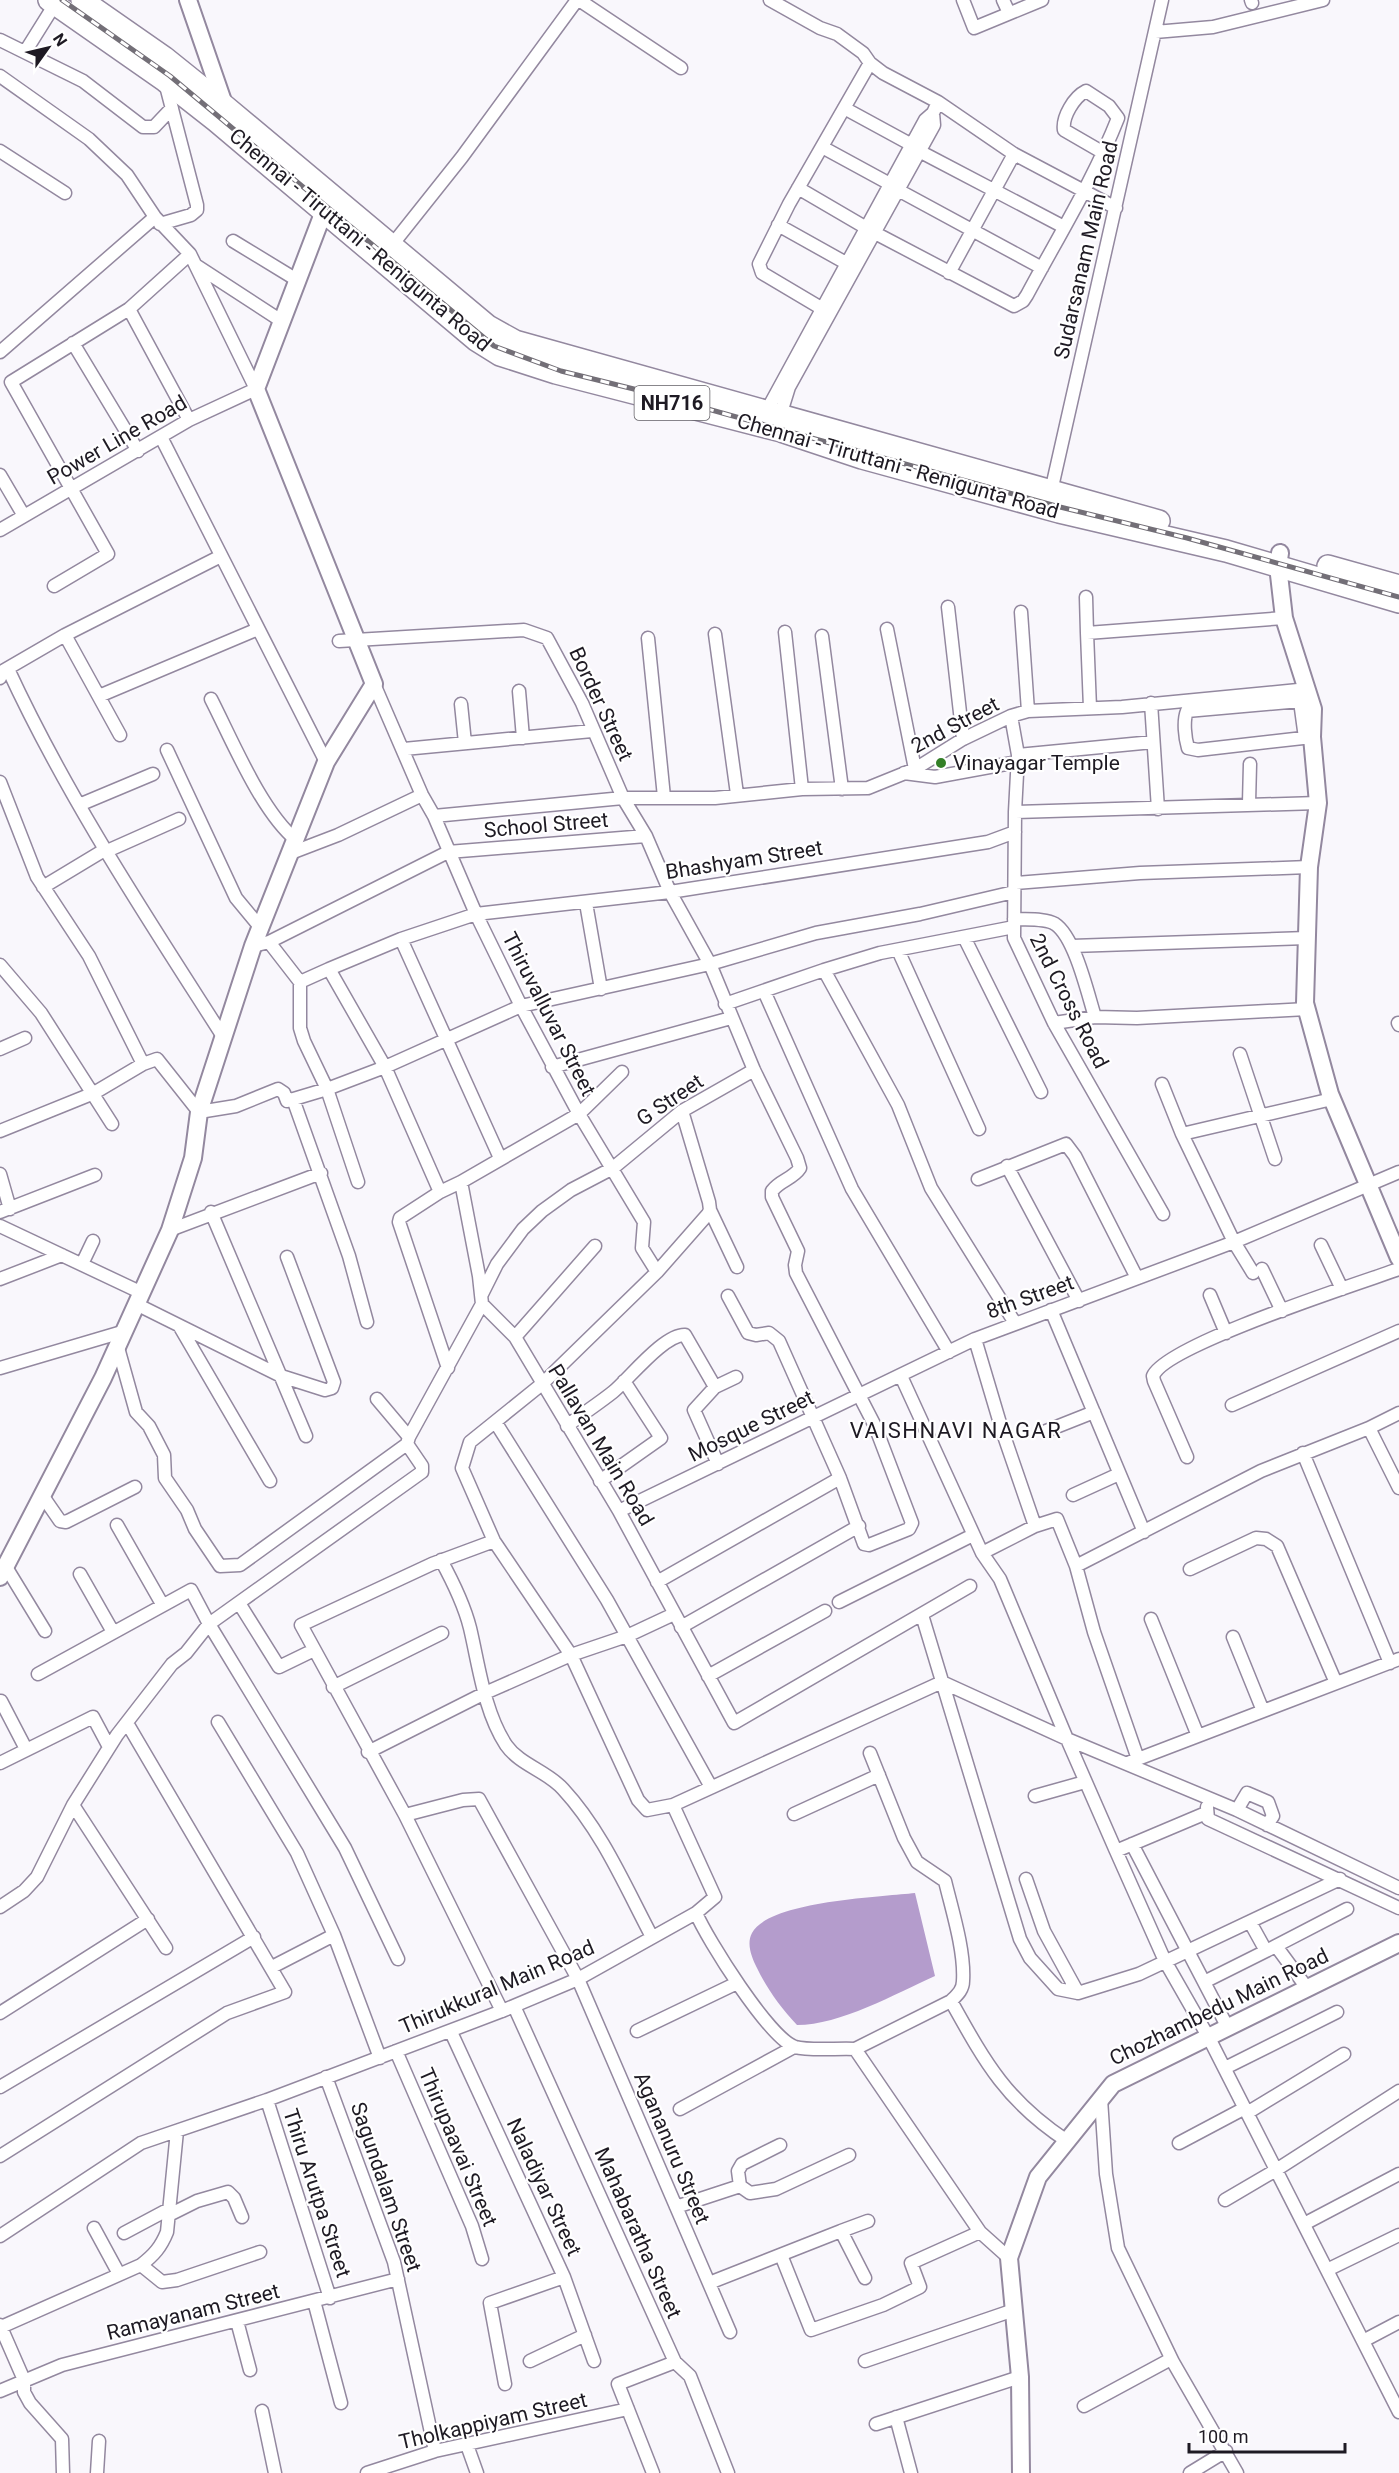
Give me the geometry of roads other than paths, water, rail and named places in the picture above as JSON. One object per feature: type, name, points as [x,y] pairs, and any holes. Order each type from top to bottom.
[{"type":"highway","name":"Chennai - Tiruttani - Renigunta Road","points":[[82,0],[164,57],[221,114],[387,252],[488,326],[515,341],[773,414],[1049,500],[1399,602]]},
{"type":"highway","name":"Chennai - Tiruttani - Renigunta Road","points":[[52,2],[165,81],[221,114]]},
{"type":"highway","name":"Chennai - Tiruttani - Renigunta Road","points":[[387,252],[476,340],[500,355],[556,373],[781,431],[862,458],[1049,500]]},
{"type":"highway","name":"Chennai - Tiruttani - Renigunta Road","points":[[1284,568],[1399,586]]},
{"type":"street","points":[[188,0],[221,114]]},
{"type":"street","points":[[387,252],[462,157],[578,0],[681,68]]},
{"type":"street","points":[[770,0],[820,28],[837,34],[863,53],[870,63],[882,73],[935,108],[1014,154],[1116,208]]},
{"type":"street","points":[[963,0],[975,28],[1042,0]]},
{"type":"street","points":[[1003,0],[1009,13]]},
{"type":"street","name":"Sudarsanam Main Road","points":[[1049,500],[1162,0]]},
{"type":"street","points":[[1155,32],[1213,27],[1323,0]]},
{"type":"street","points":[[25,52],[52,2]]},
{"type":"street","points":[[0,40],[83,81],[143,126],[154,127],[172,108]]},
{"type":"street","points":[[821,308],[758,269],[798,188],[870,63]]},
{"type":"street","points":[[0,76],[89,139],[128,175],[158,220],[193,259],[283,322]]},
{"type":"street","points":[[0,352],[158,220],[191,215],[197,210],[165,81]]},
{"type":"street","points":[[798,188],[870,230],[1014,306],[1023,302],[1042,268],[1083,192],[1102,152],[1118,118],[1109,106],[1086,91],[1074,102],[1063,124],[1064,130],[1102,152]]},
{"type":"street","points":[[844,108],[1064,227]]},
{"type":"street","points":[[773,414],[817,326],[916,148],[925,120],[935,108]]},
{"type":"street","points":[[822,147],[1042,268]]},
{"type":"street","points":[[0,151],[65,193]]},
{"type":"street","points":[[949,273],[1014,154]]},
{"type":"street","points":[[256,389],[297,280],[313,244],[334,210]]},
{"type":"street","points":[[778,225],[846,263]]},
{"type":"street","points":[[817,326],[821,308],[846,263],[870,230]]},
{"type":"street","points":[[232,241],[297,280]]},
{"type":"street","points":[[54,586],[108,554],[73,488],[11,382],[129,309],[193,259]]},
{"type":"street","points":[[45,1631],[3,1572],[103,1378],[119,1338],[170,1230],[193,1158],[199,1112],[222,1035],[261,944],[260,927],[326,762],[374,684],[256,389],[193,259]]},
{"type":"street","points":[[129,309],[189,420]]},
{"type":"street","points":[[73,343],[138,451]]},
{"type":"street","name":"Power Line Road","points":[[0,530],[189,420],[256,389]]},
{"type":"street","points":[[161,437],[326,762]]},
{"type":"street","points":[[0,475],[24,516]]},
{"type":"street","points":[[221,555],[65,635],[4,673],[79,805],[222,1035]]},
{"type":"street","points":[[1284,568],[1284,618],[1302,693],[1313,709],[1308,738],[1318,803],[1309,867],[1307,1009],[1332,1099],[1399,1258]]},
{"type":"street","points":[[1086,597],[1090,708]]},
{"type":"street","points":[[948,607],[963,739]]},
{"type":"street","points":[[1021,612],[1028,711]]},
{"type":"street","points":[[1087,633],[1284,618]]},
{"type":"street","points":[[99,696],[258,629]]},
{"type":"street","points":[[887,629],[909,771],[935,777],[1018,759],[1153,742]]},
{"type":"street","name":"Border Street","points":[[339,640],[525,630],[547,638],[554,648],[623,798],[646,836],[670,892],[710,964],[754,1070],[801,1168],[796,1175],[776,1185],[772,1191],[798,1251],[796,1274],[860,1396]]},
{"type":"street","points":[[785,632],[802,789]]},
{"type":"street","points":[[715,634],[737,794]]},
{"type":"street","points":[[65,635],[120,735]]},
{"type":"street","points":[[822,636],[842,789]]},
{"type":"street","points":[[648,638],[664,797]]},
{"type":"street","name":"Thiruvalluvar Street","points":[[374,684],[476,914],[521,1006],[552,1067],[644,1222],[642,1248],[657,1272]]},
{"type":"street","points":[[519,691],[523,738]]},
{"type":"street","points":[[1302,693],[1187,711],[1185,716],[1186,743],[1188,748],[1198,750],[1308,738]]},
{"type":"street","name":"2nd Street","points":[[434,816],[623,798],[715,798],[802,789],[868,788],[909,771],[963,739],[1011,716],[1028,711],[1302,693]]},
{"type":"street","points":[[211,699],[250,775],[293,846]]},
{"type":"street","points":[[1151,703],[1158,809]]},
{"type":"street","points":[[461,704],[465,743]]},
{"type":"street","name":"2nd Cross Road","points":[[1011,716],[1018,759],[1015,812],[1014,938],[1054,1023],[1163,1214]]},
{"type":"street","points":[[404,749],[592,731]]},
{"type":"street","points":[[166,750],[236,898],[260,927]]},
{"type":"street","points":[[1249,803],[1250,764]]},
{"type":"street","points":[[79,805],[153,774]]},
{"type":"street","points":[[0,782],[43,887],[89,956],[143,1064]]},
{"type":"street","points":[[293,846],[338,835],[422,795]]},
{"type":"street","points":[[1015,812],[1158,809],[1249,803],[1318,803]]},
{"type":"street","points":[[43,887],[107,850],[179,819]]},
{"type":"street","name":"Bhashyam Street","points":[[300,982],[401,939],[476,914],[670,892],[988,842],[1015,831]]},
{"type":"street","name":"School Street","points":[[448,852],[646,836]]},
{"type":"street","points":[[261,944],[448,852]]},
{"type":"street","points":[[199,1112],[236,1106],[278,1089],[284,1093],[287,1101],[327,1089],[447,1041],[521,1006],[710,964],[816,933],[920,914],[1014,888],[1140,873],[1309,867]]},
{"type":"street","points":[[586,903],[601,989]]},
{"type":"street","points":[[725,1004],[824,970],[898,950],[964,937],[1014,923],[1056,924],[1072,946],[1095,1017]]},
{"type":"street","points":[[964,937],[1041,1092]]},
{"type":"street","points":[[1072,946],[1307,938]]},
{"type":"street","points":[[401,939],[500,1158]]},
{"type":"street","points":[[261,944],[300,982],[300,1028],[327,1089],[358,1182]]},
{"type":"street","points":[[898,950],[979,1130]]},
{"type":"street","points":[[1,969],[41,1013],[112,1124]]},
{"type":"street","points":[[329,969],[385,1067],[440,1192]]},
{"type":"street","points":[[824,970],[898,1105],[931,1188],[1015,1323]]},
{"type":"street","points":[[765,991],[852,1189],[949,1352]]},
{"type":"street","points":[[1054,1023],[1095,1017],[1137,1018],[1307,1009]]},
{"type":"street","points":[[552,1067],[731,1018]]},
{"type":"street","points":[[0,1049],[25,1038]]},
{"type":"street","points":[[1240,1054],[1275,1159]]},
{"type":"street","points":[[0,1131],[94,1093],[143,1064],[157,1059],[199,1112]]},
{"type":"street","name":"G Street","points":[[408,1441],[448,1368],[497,1264],[523,1228],[571,1190],[613,1168],[682,1111],[754,1070]]},
{"type":"street","points":[[448,1368],[399,1222],[400,1218],[440,1192],[579,1113],[622,1072]]},
{"type":"street","points":[[1162,1084],[1182,1134],[1234,1242],[1258,1271],[1282,1311]]},
{"type":"street","points":[[292,1099],[321,1173],[349,1256],[367,1322]]},
{"type":"street","points":[[1182,1134],[1332,1099]]},
{"type":"street","points":[[682,1111],[710,1210],[737,1267]]},
{"type":"street","points":[[978,1179],[1061,1144],[1070,1146],[1137,1278]]},
{"type":"street","points":[[1007,1166],[1078,1300]]},
{"type":"street","name":"8th Street","points":[[901,1376],[975,1339],[1234,1242],[1399,1172]]},
{"type":"street","points":[[170,1230],[211,1212],[321,1173]]},
{"type":"street","points":[[0,1174],[5,1210],[95,1175]]},
{"type":"street","points":[[461,1182],[482,1299]]},
{"type":"street","points":[[710,1210],[657,1272],[542,1384],[470,1442],[462,1468],[494,1540],[571,1655],[638,1800],[647,1810],[673,1805],[942,1682],[1067,1738],[1132,1762],[1399,1888]]},
{"type":"street","points":[[211,1212],[306,1436]]},
{"type":"street","points":[[0,1226],[82,1264],[180,1327],[281,1376],[325,1390],[332,1388],[334,1382],[287,1257]]},
{"type":"street","points":[[82,1264],[93,1241]]},
{"type":"street","points":[[1321,1245],[1342,1289]]},
{"type":"street","points":[[515,1337],[595,1246]]},
{"type":"street","points":[[0,1279],[62,1255]]},
{"type":"street","points":[[1187,1457],[1153,1376],[1159,1367],[1191,1348],[1227,1333],[1399,1269]]},
{"type":"street","points":[[1210,1294],[1227,1333]]},
{"type":"street","points":[[728,1296],[748,1333],[756,1335],[769,1333],[779,1341],[840,1478],[859,1526],[862,1541],[869,1545],[909,1529],[912,1523],[860,1396]]},
{"type":"street","name":"Pallavan Main Road","points":[[482,1299],[506,1331],[515,1337],[619,1511],[734,1723],[922,1615]]},
{"type":"street","points":[[1051,1310],[1144,1532]]},
{"type":"street","points":[[180,1327],[270,1481]]},
{"type":"street","points":[[1232,1405],[1399,1331]]},
{"type":"street","points":[[567,1426],[624,1381],[652,1354],[682,1335],[689,1338],[715,1387]]},
{"type":"street","points":[[0,1368],[119,1338]]},
{"type":"street","points":[[119,1338],[136,1412],[149,1426],[164,1455],[165,1478],[188,1510],[195,1529],[220,1566],[240,1565],[408,1441]]},
{"type":"street","points":[[975,1339],[1002,1430],[1035,1526]]},
{"type":"street","points":[[901,1376],[973,1535],[1000,1579],[1165,1961],[1209,2038],[1399,2412]]},
{"type":"street","name":"Mosque Street","points":[[619,1511],[901,1376]]},
{"type":"street","points":[[718,1464],[694,1410],[715,1387],[736,1377]]},
{"type":"street","points":[[600,1481],[661,1438],[624,1381]]},
{"type":"street","points":[[0,1906],[24,1891],[37,1877],[73,1805],[109,1748],[172,1664],[186,1653],[209,1624],[422,1472],[422,1466],[408,1441],[377,1399]]},
{"type":"street","points":[[1046,1431],[1094,1412]]},
{"type":"street","points":[[1076,1566],[1261,1471],[1369,1428],[1399,1413]]},
{"type":"street","points":[[496,1423],[627,1636],[711,1787]]},
{"type":"street","points":[[1369,1428],[1399,1488]]},
{"type":"street","points":[[1132,1762],[1394,1661],[1303,1453]]},
{"type":"street","points":[[1073,1495],[1119,1474]]},
{"type":"street","points":[[657,1582],[840,1478]]},
{"type":"street","points":[[42,1495],[60,1521],[66,1522],[135,1488]]},
{"type":"street","points":[[982,1553],[1035,1526],[1054,1519],[1059,1520],[1076,1566],[1132,1762]]},
{"type":"street","points":[[117,1525],[162,1604]]},
{"type":"street","points":[[681,1627],[859,1526]]},
{"type":"street","points":[[839,1602],[973,1535]]},
{"type":"street","points":[[1190,1569],[1256,1538],[1266,1539],[1277,1546],[1336,1683]]},
{"type":"street","points":[[494,1540],[441,1560],[301,1624],[368,1752],[405,1815],[502,2011]]},
{"type":"street","points":[[441,1560],[458,1591],[470,1628],[484,1693],[499,1731],[513,1754],[561,1786],[579,1809],[598,1836],[652,1937]]},
{"type":"street","points":[[80,1574],[113,1632]]},
{"type":"street","points":[[970,1586],[922,1615],[1020,1939],[1030,1958],[1058,1989],[1078,1993],[1139,1974],[1340,1879]]},
{"type":"street","points":[[38,1674],[191,1590],[209,1624],[345,1848],[398,1959]]},
{"type":"street","points":[[239,1603],[279,1667],[314,1650]]},
{"type":"street","points":[[708,1676],[825,1611]]},
{"type":"street","points":[[368,1752],[484,1693],[571,1655],[627,1636],[674,1614]]},
{"type":"street","points":[[1151,1619],[1198,1736]]},
{"type":"street","points":[[333,1687],[442,1633]]},
{"type":"street","points":[[1233,1637],[1263,1711]]},
{"type":"street","points":[[1,1701],[26,1749]]},
{"type":"street","points":[[0,1763],[93,1717],[109,1748]]},
{"type":"street","points":[[218,1722],[297,1853],[334,1935],[380,2058]]},
{"type":"street","points":[[0,2156],[227,2013],[285,1992],[127,1723]]},
{"type":"street","points":[[680,2109],[794,2047],[855,2049],[951,2001],[960,1992],[963,1981],[958,1942],[945,1881],[917,1862],[904,1838],[870,1753]]},
{"type":"street","points":[[794,1814],[879,1775]]},
{"type":"street","points":[[1035,1796],[1086,1782]]},
{"type":"street","points":[[1237,1810],[1246,1793],[1268,1802],[1273,1816],[1266,1824]]},
{"type":"street","name":"Agananuru Street","points":[[405,1815],[464,1800],[479,1799],[578,1979],[730,2332]]},
{"type":"street","points":[[1214,1801],[1210,1802],[1206,1813],[1208,1819],[1399,1908]]},
{"type":"street","points":[[73,1805],[166,1948]]},
{"type":"street","points":[[673,1805],[715,1897],[696,1913],[702,1929],[737,1983],[773,2028],[794,2047]]},
{"type":"street","points":[[1116,1851],[1206,1813]]},
{"type":"street","points":[[1132,1844],[1228,2028]]},
{"type":"street","points":[[1368,1894],[1374,1875]]},
{"type":"street","points":[[1026,1879],[1044,1931],[1078,1993]]},
{"type":"street","points":[[1204,1982],[1347,1909]]},
{"type":"street","name":"Thirukkural Main Road","points":[[0,2236],[141,2143],[267,2100],[502,2011],[578,1979],[696,1913]]},
{"type":"street","points":[[0,2013],[148,1919]]},
{"type":"street","points":[[1250,1922],[1307,1989]]},
{"type":"street","points":[[272,1967],[334,1935]]},
{"type":"street","points":[[0,2087],[254,1937]]},
{"type":"street","name":"Chozhambedu Main Road","points":[[1019,2472],[1020,2377],[1009,2258],[1038,2177],[1113,2084],[1399,1943]]},
{"type":"street","points":[[637,2031],[737,1983]]},
{"type":"street","points":[[951,2001],[983,2058],[1004,2087],[1037,2121],[1067,2141]]},
{"type":"street","name":"Mahabaratha Street","points":[[514,2006],[675,2362],[690,2376],[728,2473]]},
{"type":"street","points":[[1224,2068],[1337,2012]]},
{"type":"street","name":"Naladiyar Street","points":[[451,2032],[564,2277],[594,2361]]},
{"type":"street","points":[[855,2049],[980,2232],[1009,2258]]},
{"type":"street","name":"Thirupaavai Street","points":[[396,2051],[472,2226],[482,2259]]},
{"type":"street","points":[[1179,2143],[1246,2111],[1344,2054]]},
{"type":"street","name":"Sagundalam Street","points":[[326,2077],[398,2279],[435,2451]]},
{"type":"street","points":[[1225,2200],[1399,2091]]},
{"type":"street","points":[[1101,2099],[1106,2174],[1118,2248],[1171,2359],[1237,2473]]},
{"type":"street","name":"Thiru Arutpa Street","points":[[267,2100],[330,2298]]},
{"type":"street","points":[[63,2473],[62,2439],[30,2403],[24,2392],[24,2380],[1,2326],[141,2265],[162,2246],[169,2212],[177,2131]]},
{"type":"street","points":[[780,2145],[742,2164],[738,2171],[740,2186],[750,2193],[776,2189],[849,2155]]},
{"type":"street","points":[[1304,2224],[1399,2174]]},
{"type":"street","points":[[676,2207],[740,2186]]},
{"type":"street","points":[[124,2233],[169,2212],[228,2192],[234,2198],[242,2217]]},
{"type":"street","points":[[709,2283],[868,2221]]},
{"type":"street","points":[[94,2228],[120,2274]]},
{"type":"street","points":[[841,2231],[866,2278]]},
{"type":"street","points":[[781,2255],[811,2330],[884,2305],[920,2287],[911,2263],[980,2232]]},
{"type":"street","points":[[1327,2270],[1399,2235]]},
{"type":"street","points":[[141,2265],[162,2282],[177,2280],[260,2252]]},
{"type":"street","points":[[505,2384],[490,2303],[564,2277]]},
{"type":"street","name":"Ramayanam Street","points":[[0,2391],[62,2365],[398,2279]]},
{"type":"street","points":[[314,2301],[341,2403]]},
{"type":"street","points":[[865,2361],[1014,2310]]},
{"type":"street","points":[[237,2321],[250,2370]]},
{"type":"street","points":[[1363,2341],[1399,2322]]},
{"type":"street","points":[[530,2361],[585,2335]]},
{"type":"street","points":[[1084,2406],[1171,2359]]},
{"type":"street","points":[[653,2473],[618,2384],[675,2362]]},
{"type":"street","points":[[876,2424],[1020,2377]]},
{"type":"street","name":"Tholkappiyam Street","points":[[367,2473],[435,2451],[628,2409]]},
{"type":"street","points":[[262,2411],[275,2473]]},
{"type":"street","points":[[896,2417],[912,2473]]},
{"type":"street","points":[[97,2473],[99,2441]]},
{"type":"street","points":[[467,2445],[477,2473]]},
{"type":"street","points":[[1190,2473],[1226,2451]]},
{"type":"railway","points":[[62,0],[170,76],[494,346],[561,371],[654,394],[1056,506],[1187,538],[1399,597]]},
{"type":"place","name":"Vinayagar Temple","points":[[941,763]]},
{"type":"district","name":"VAISHNAVI NAGAR","points":[[956,1430]]}]
